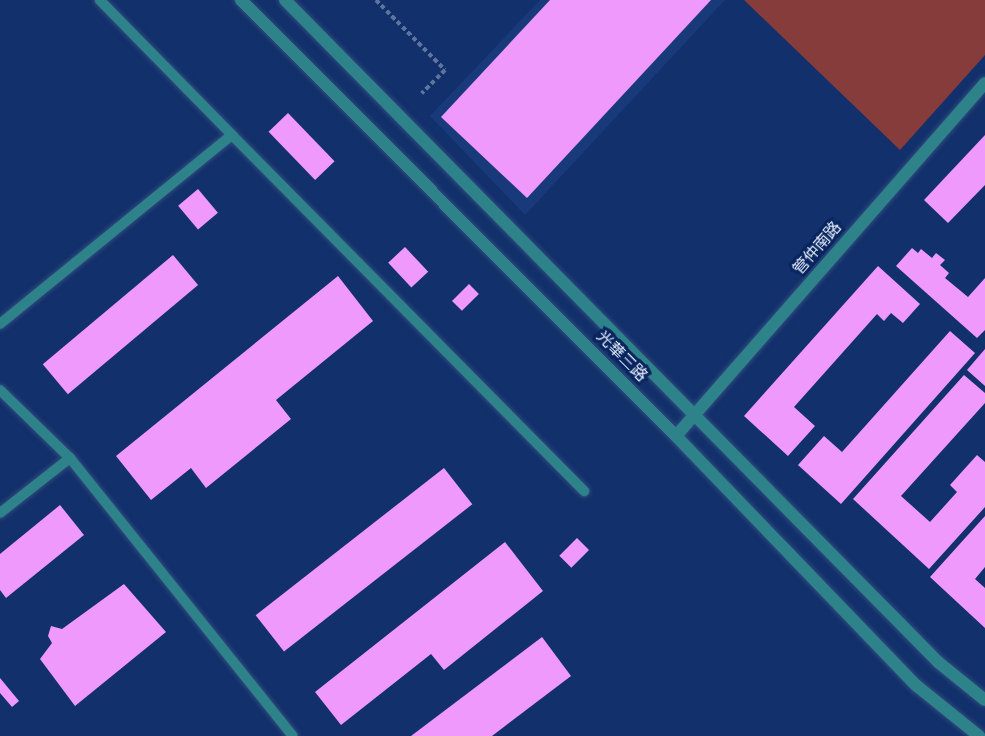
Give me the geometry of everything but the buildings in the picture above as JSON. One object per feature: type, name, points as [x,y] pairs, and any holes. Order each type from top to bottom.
[{"type":"street","name":"光華三路","points":[[241,0],[676,436],[917,686],[979,736]]},
{"type":"street","name":"光華三路","points":[[285,0],[696,414],[938,662],[985,700]]},
{"type":"street","name":"管仲南路","points":[[676,436],[985,84]]},
{"type":"lane","points":[[100,0],[584,491]]},
{"type":"lane","points":[[0,324],[232,135]]},
{"type":"lane","points":[[0,390],[70,458],[293,736]]},
{"type":"lane","points":[[0,513],[70,458]]},
{"type":"path","points":[[376,0],[445,70],[422,93]]},
{"type":"shaded area","points":[[540,0],[725,0],[525,215],[430,116]]},
{"type":"shaded area","points":[[744,0],[985,0],[985,55],[900,150]]}]
